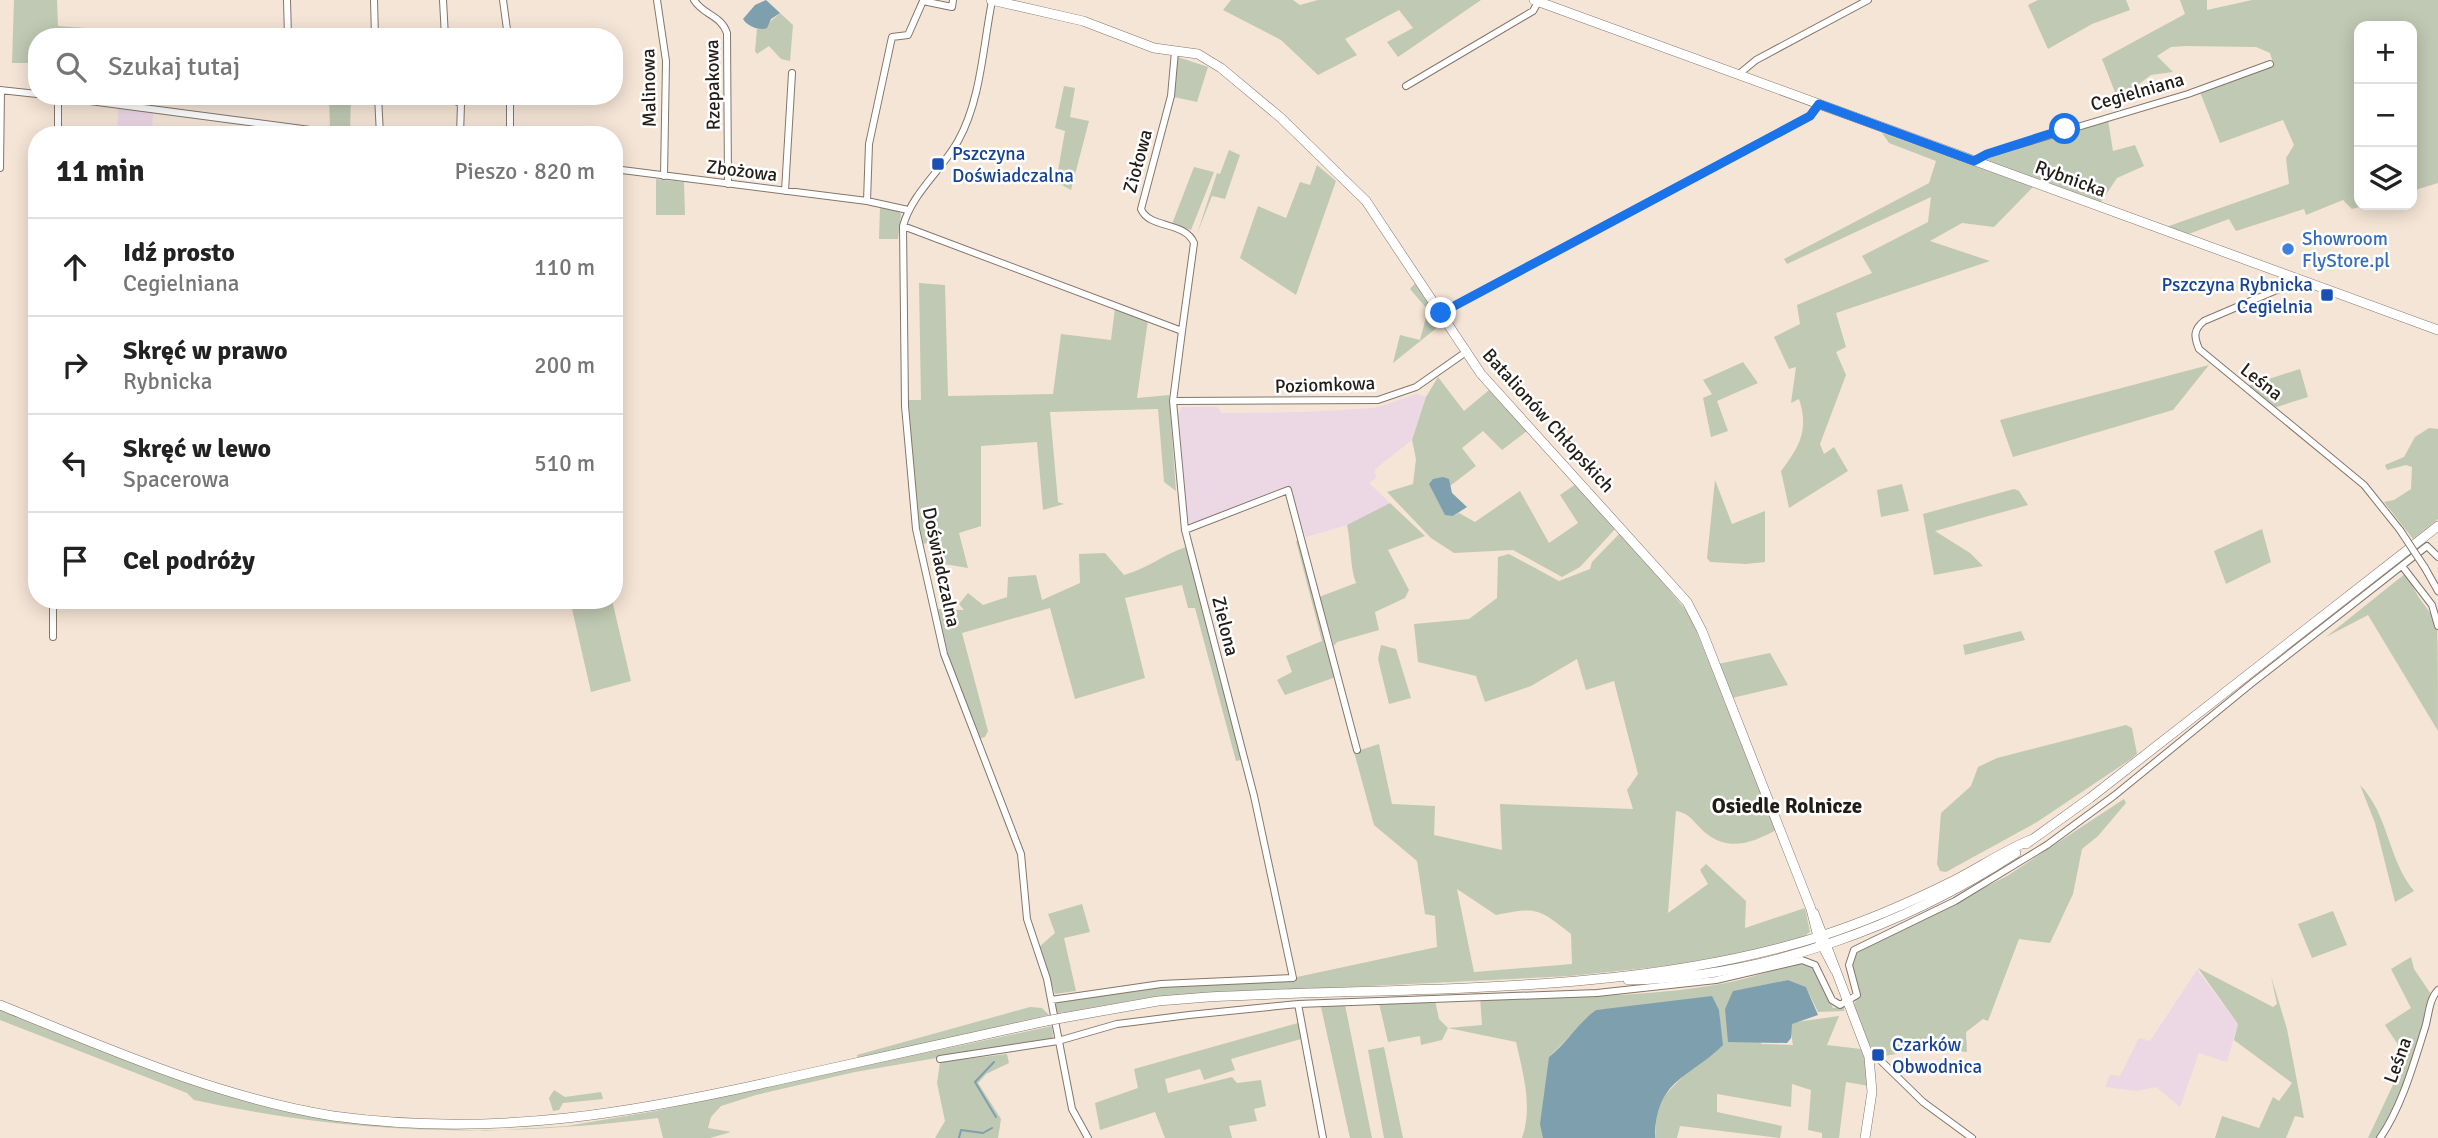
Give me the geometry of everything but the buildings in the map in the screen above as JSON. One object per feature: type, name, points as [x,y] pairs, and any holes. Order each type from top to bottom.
[{"type":"main road","name":"Batalionów Chłopskich","points":[[992,0],[1074,19],[1154,48],[1198,54],[1221,68],[1281,118],[1352,186],[1374,211],[1466,352],[1495,391],[1665,574],[1687,602],[1702,631],[1869,1057],[1873,1082],[1865,1138]]},
{"type":"main road","name":"Rybnicka","points":[[1536,1],[1550,3],[2438,330]]},
{"type":"main road","points":[[0,1005],[153,1066],[242,1096],[358,1120],[458,1127],[564,1122],[643,1110],[1046,1021],[1158,1001],[1611,979],[1738,958],[1823,939],[1941,896],[1999,864],[2090,798],[2438,526]]},
{"type":"street","points":[[287,0],[288,28]]},
{"type":"street","points":[[374,0],[376,28]]},
{"type":"street","points":[[443,0],[445,28]]},
{"type":"street","points":[[503,0],[507,28]]},
{"type":"street","name":"Malinowa","points":[[657,0],[666,61],[664,176]]},
{"type":"street","name":"Rzepakowa","points":[[694,0],[700,7],[717,16],[727,33],[728,184]]},
{"type":"street","points":[[867,201],[867,154],[892,37],[908,35],[923,1],[952,7],[953,0]]},
{"type":"street","name":"Doświadczalna","points":[[992,0],[974,99],[963,132],[908,210],[903,226],[905,406],[916,529],[944,654],[1021,854],[1027,919],[1051,1000],[1072,1109],[1088,1138]]},
{"type":"street","points":[[1739,74],[1756,60],[1868,0]]},
{"type":"street","points":[[1406,86],[1533,11],[1536,1]]},
{"type":"street","name":"Ziołowa","points":[[1175,51],[1171,96],[1140,204],[1142,213],[1184,231],[1194,243],[1182,331]]},
{"type":"street","name":"Cegielniana","points":[[1974,161],[1987,154],[2188,94],[2270,64]]},
{"type":"street","points":[[785,191],[792,73]]},
{"type":"street","points":[[0,168],[0,90],[28,93]]},
{"type":"street","points":[[1441,313],[1810,116],[1819,104]]},
{"type":"street","points":[[58,105],[58,126]]},
{"type":"street","points":[[111,105],[252,126]]},
{"type":"street","points":[[378,105],[380,126]]},
{"type":"street","points":[[460,126],[461,105]]},
{"type":"street","points":[[510,105],[510,126]]},
{"type":"street","name":"Zbożowa","points":[[623,170],[867,201],[908,210]]},
{"type":"street","points":[[903,226],[1182,331]]},
{"type":"street","name":"Leśna","points":[[2292,278],[2286,286],[2204,321],[2196,329],[2194,337],[2199,349],[2364,485],[2400,530],[2438,591]]},
{"type":"street","name":"Zielona","points":[[1051,1000],[1161,984],[1293,978],[1254,796],[1185,530],[1173,401],[1182,331]]},
{"type":"street","name":"Poziomkowa","points":[[1173,401],[1378,400],[1416,387],[1466,352]]},
{"type":"street","points":[[1185,530],[1288,490],[1357,750]]},
{"type":"street","points":[[940,1059],[1058,1041],[1117,1024],[1298,1004],[1597,993],[1716,980],[1802,960],[1812,962],[1819,969],[1833,1002],[1848,1002],[1854,998],[1857,991],[1849,965],[1854,950],[1955,901],[2047,845],[2115,795],[2241,691],[2427,546],[2438,557]]},
{"type":"street","points":[[2402,566],[2432,606],[2438,626]]},
{"type":"street","points":[[53,609],[53,637]]},
{"type":"street","name":"Leśna","points":[[2380,1138],[2400,1097],[2424,1031],[2432,997],[2438,990]]},
{"type":"street","points":[[1298,1004],[1323,1138]]},
{"type":"street","points":[[1869,1057],[1879,1059],[1923,1102],[1972,1138]]},
{"type":"shaded area","points":[[118,109],[153,113],[152,126],[117,126]]},
{"type":"shaded area","points":[[1417,394],[1426,397],[1412,440],[1375,470],[1376,478],[1369,483],[1390,503],[1347,525],[1306,537],[1288,485],[1201,523],[1191,525],[1188,520],[1178,414],[1182,407],[1218,407],[1221,413],[1304,412],[1375,408]]},
{"type":"shaded area","points":[[2197,970],[2238,1024],[2227,1062],[2199,1053],[2180,1107],[2156,1087],[2137,1091],[2105,1087],[2110,1075],[2120,1076],[2139,1038],[2150,1041]]},
{"type":"green space","points":[[14,0],[57,0],[58,26],[86,28],[28,28],[28,63],[12,63]]},
{"type":"green space","points":[[1231,0],[1293,0],[1300,5],[1318,0],[1481,0],[1398,57],[1387,42],[1413,28],[1399,10],[1345,39],[1357,55],[1318,75],[1281,40],[1223,10]]},
{"type":"green space","points":[[2038,0],[2126,0],[2130,10],[2092,24],[2048,49],[2028,5]]},
{"type":"green space","points":[[2180,0],[2207,0],[2207,10],[2252,0],[2438,0],[2438,183],[2417,189],[2417,21],[2354,21],[2354,208],[2343,200],[2306,215],[2304,209],[2236,231],[2229,219],[2186,235],[2166,227],[2289,184],[2286,158],[2294,145],[2283,120],[2220,143],[2200,92],[2274,66],[2270,53],[2256,47],[2171,47],[2157,56],[2173,72],[2151,75],[2118,100],[2102,59],[2185,14]]},
{"type":"green space","points":[[780,13],[793,25],[790,61],[781,59],[769,46],[757,54],[755,51],[757,29],[762,29]]},
{"type":"green space","points":[[1178,57],[1208,67],[1197,102],[1174,97]]},
{"type":"green space","points":[[1064,86],[1075,88],[1070,117],[1089,121],[1071,190],[1056,182],[1065,131],[1055,128]]},
{"type":"green space","points":[[329,105],[351,105],[350,126],[330,126]]},
{"type":"green space","points":[[2108,120],[2113,151],[2135,145],[2144,166],[2117,178],[2101,202],[1985,161],[1987,157]]},
{"type":"green space","points":[[1882,133],[2033,187],[1994,227],[1962,223],[1930,241],[1990,261],[1836,313],[1846,347],[1836,352],[1846,375],[1820,444],[1824,454],[1834,447],[1848,471],[1789,508],[1781,471],[1798,445],[1803,420],[1799,399],[1791,403],[1796,367],[1789,369],[1774,337],[1800,324],[1797,305],[1872,273],[1862,256],[1928,222],[1931,197],[1787,264],[1784,259],[1929,183],[1936,161],[1889,143]]},
{"type":"green space","points":[[1229,150],[1240,155],[1225,199],[1212,196],[1197,234],[1217,173],[1220,174]]},
{"type":"green space","points":[[1317,165],[1336,181],[1296,295],[1240,258],[1258,206],[1286,218],[1300,182],[1310,185]]},
{"type":"green space","points":[[1194,167],[1214,172],[1191,230],[1172,224]]},
{"type":"green space","points":[[656,179],[684,182],[685,215],[656,215]]},
{"type":"green space","points":[[880,207],[898,210],[901,214],[898,239],[879,239]]},
{"type":"green space","points":[[1417,281],[1444,322],[1393,363],[1400,335],[1420,340],[1428,310],[1410,289]]},
{"type":"green space","points":[[919,283],[945,285],[948,396],[1053,394],[1061,334],[1111,340],[1115,308],[1148,320],[1137,398],[1169,395],[1176,491],[1164,482],[1158,409],[1050,412],[1058,502],[1064,504],[1043,510],[1037,442],[981,446],[981,526],[959,533],[968,568],[938,563],[934,542],[922,544],[915,507],[908,400],[921,400]]},
{"type":"green space","points":[[1743,362],[1758,383],[1717,401],[1728,431],[1711,437],[1703,398],[1712,394],[1703,380]]},
{"type":"green space","points":[[2209,365],[2173,410],[2013,457],[2000,420]]},
{"type":"green space","points":[[2300,369],[2308,397],[2274,408],[2247,386]]},
{"type":"green space","points":[[1438,377],[1464,411],[1489,390],[1527,431],[1502,450],[1483,431],[1462,448],[1476,466],[1450,486],[1449,479],[1453,516],[1459,513],[1475,522],[1520,491],[1549,543],[1578,523],[1560,495],[1576,484],[1617,527],[1580,567],[1562,577],[1513,550],[1454,553],[1431,538],[1387,492],[1413,484],[1416,459],[1412,440],[1426,397]]},
{"type":"green space","points":[[2429,428],[2438,429],[2438,519],[2413,539],[2384,502],[2394,500],[2411,489],[2412,467],[2406,465],[2387,470],[2385,465],[2404,457],[2415,437]]},
{"type":"green space","points":[[1715,480],[1732,524],[1765,511],[1765,562],[1710,562],[1707,558]]},
{"type":"green space","points":[[1902,484],[1909,511],[1881,517],[1877,490]]},
{"type":"green space","points":[[2014,489],[2019,491],[2028,505],[1935,531],[1970,553],[1983,566],[1934,575],[1923,514]]},
{"type":"green space","points":[[1390,503],[1425,536],[1388,550],[1409,590],[1405,598],[1375,612],[1379,630],[1337,642],[1334,646],[1319,597],[1356,583],[1347,525]]},
{"type":"green space","points":[[2262,529],[2271,562],[2226,584],[2214,551]]},
{"type":"green space","points":[[1621,532],[1690,615],[1776,830],[1751,841],[1724,843],[1707,834],[1686,814],[1676,811],[1668,913],[1708,884],[1700,870],[1706,864],[1746,901],[1745,928],[1805,908],[1810,932],[1803,937],[1740,954],[1666,966],[1570,976],[1151,997],[1056,1014],[1056,1002],[1154,987],[1235,982],[1296,982],[1297,977],[1437,947],[1435,916],[1425,914],[1417,861],[1374,825],[1354,752],[1379,744],[1392,804],[1435,806],[1434,835],[1502,850],[1500,804],[1633,809],[1627,790],[1638,774],[1614,681],[1586,690],[1577,659],[1531,686],[1485,702],[1476,676],[1418,662],[1414,624],[1469,619],[1497,598],[1498,557],[1509,554],[1559,581],[1590,569],[1592,562]],"holes":[[[1457,889],[1496,915],[1520,911],[1544,914],[1571,934],[1572,964],[1474,972]]]},
{"type":"green space","points":[[1296,541],[1336,677],[1285,695],[1277,680],[1292,672],[1286,656],[1322,641]]},
{"type":"green space","points":[[1186,547],[1241,760],[1236,761],[1195,608],[1188,608],[1182,585],[1125,598],[1145,678],[1075,699],[1050,608],[962,633],[988,731],[985,737],[978,739],[948,654],[937,609],[964,610],[959,604],[968,593],[983,605],[1007,597],[1008,577],[1036,575],[1042,600],[1080,583],[1079,554],[1105,553],[1124,575]]},
{"type":"green space","points":[[2406,573],[2415,576],[2411,578],[2415,591],[2437,626],[2438,731],[2368,615],[2326,637]]},
{"type":"green space","points":[[572,609],[614,609],[631,681],[591,692]]},
{"type":"green space","points":[[2021,631],[2025,640],[1965,655],[1963,645]]},
{"type":"green space","points":[[1381,645],[1396,649],[1411,698],[1389,704],[1378,659]]},
{"type":"green space","points":[[1770,653],[1788,685],[1732,698],[1718,664]]},
{"type":"green space","points":[[2126,725],[2132,728],[2137,754],[2131,759],[2037,822],[1946,872],[1940,871],[1937,864],[1941,813],[1971,786],[1978,767],[1997,758]]},
{"type":"green space","points":[[2360,785],[2377,810],[2399,866],[2414,891],[2395,902],[2375,823]]},
{"type":"green space","points":[[2124,799],[2126,803],[2098,836],[2082,849],[2073,894],[2050,943],[2019,939],[1988,1021],[1983,1019],[1966,1032],[1967,1052],[1934,1048],[1884,1056],[1870,1046],[1853,1006],[1859,994],[1852,964],[1854,954],[2007,876]]},
{"type":"green space","points":[[1082,904],[1090,932],[1064,938],[1076,991],[1055,994],[1039,947],[1055,933],[1048,914]]},
{"type":"green space","points":[[2333,911],[2347,945],[2312,958],[2298,924]]},
{"type":"green space","points":[[2411,957],[2414,969],[2433,997],[2400,1097],[2380,1138],[2368,1138],[2406,1057],[2385,1025],[2411,1008],[2391,969]]},
{"type":"green space","points":[[1798,963],[1809,964],[1816,972],[1833,1008],[1844,1007],[1844,1011],[1818,1012],[1806,987],[1788,980],[1734,991],[1725,1009],[1762,1044],[1793,1045],[1789,1023],[1839,1016],[1827,1045],[1861,1049],[1869,1072],[1869,1086],[1846,1082],[1839,1138],[1822,1138],[1822,1133],[1808,1130],[1811,1090],[1792,1084],[1791,1107],[1717,1094],[1717,1112],[1782,1126],[1780,1138],[1680,1126],[1677,1138],[1655,1138],[1657,1108],[1654,1102],[1661,1099],[1692,1067],[1722,1045],[1719,1010],[1674,1003],[1596,1010],[1549,1057],[1544,1138],[1522,1138],[1527,1102],[1516,1042],[1448,1028],[1482,1025],[1480,997],[1606,996],[1669,991],[1731,982]]},
{"type":"green space","points":[[2198,968],[2273,1007],[2277,1004],[2271,976],[2287,1029],[2304,1118],[2295,1116],[2286,1138],[2215,1138],[2222,1116],[2259,1128],[2273,1097],[2279,1101],[2292,1083],[2234,1040],[2238,1024]]},
{"type":"green space","points":[[1435,1000],[1439,1019],[1448,1028],[1442,1040],[1421,1045],[1420,1036],[1388,1042],[1379,1003]]},
{"type":"green space","points":[[1345,1005],[1372,1138],[1350,1138],[1321,1007]]},
{"type":"green space","points":[[1030,1007],[1042,1008],[1049,1015],[858,1059],[857,1055]]},
{"type":"green space","points":[[0,1010],[226,1095],[348,1122],[473,1130],[425,1130],[311,1120],[194,1100],[187,1093],[0,1020]]},
{"type":"green space","points":[[1298,1023],[1301,1039],[1231,1059],[1235,1070],[1204,1080],[1200,1069],[1165,1079],[1168,1093],[1232,1077],[1237,1083],[1261,1080],[1266,1106],[1254,1109],[1257,1121],[1229,1126],[1232,1138],[1165,1138],[1155,1112],[1100,1130],[1095,1103],[1138,1088],[1134,1069]]},
{"type":"green space","points":[[1052,1026],[1053,1038],[855,1072],[721,1106],[711,1117],[708,1128],[731,1132],[710,1138],[663,1138],[658,1118],[539,1129],[511,1129],[567,1126],[655,1111]]},
{"type":"green space","points":[[1384,1047],[1403,1138],[1384,1138],[1368,1050]]},
{"type":"green space","points":[[1007,1054],[1009,1063],[986,1074],[978,1083],[1001,1119],[998,1138],[935,1138],[945,1121],[937,1083],[940,1062]]},
{"type":"green space","points":[[554,1090],[565,1097],[601,1092],[603,1099],[563,1103],[559,1110],[553,1111],[549,1098]]},
{"type":"water","points":[[766,0],[780,13],[771,19],[764,29],[747,24],[743,19],[755,5]]},
{"type":"water","points":[[1433,479],[1449,479],[1452,493],[1467,507],[1453,516],[1445,515],[1429,484]]},
{"type":"water","points":[[1788,980],[1806,987],[1818,1015],[1792,1024],[1791,1038],[1787,1043],[1728,1042],[1725,1009],[1733,991]]},
{"type":"water","points":[[1712,996],[1719,1010],[1723,1045],[1667,1092],[1657,1119],[1655,1138],[1543,1138],[1540,1124],[1549,1057],[1590,1015],[1596,1010]]},
{"type":"waterway","points":[[994,1062],[975,1082],[996,1117]]},
{"type":"waterway","points":[[959,1138],[961,1130],[983,1133],[992,1128]]},
{"type":"place","name":"Pszczyna Doświadczalna","points":[[938,164]]},
{"type":"place","name":"Showroom FlyStore.pl","points":[[2288,249]]},
{"type":"place","name":"Pszczyna Rybnicka Cegielnia","points":[[2327,295]]},
{"type":"place","name":"Czarków Obwodnica","points":[[1878,1055]]},
{"type":"district","name":"Osiedle Rolnicze","points":[[1787,806]]},
{"type":"route","points":[[1441,313],[1810,116],[1819,104],[1974,161],[1987,154],[2065,129]]}]
